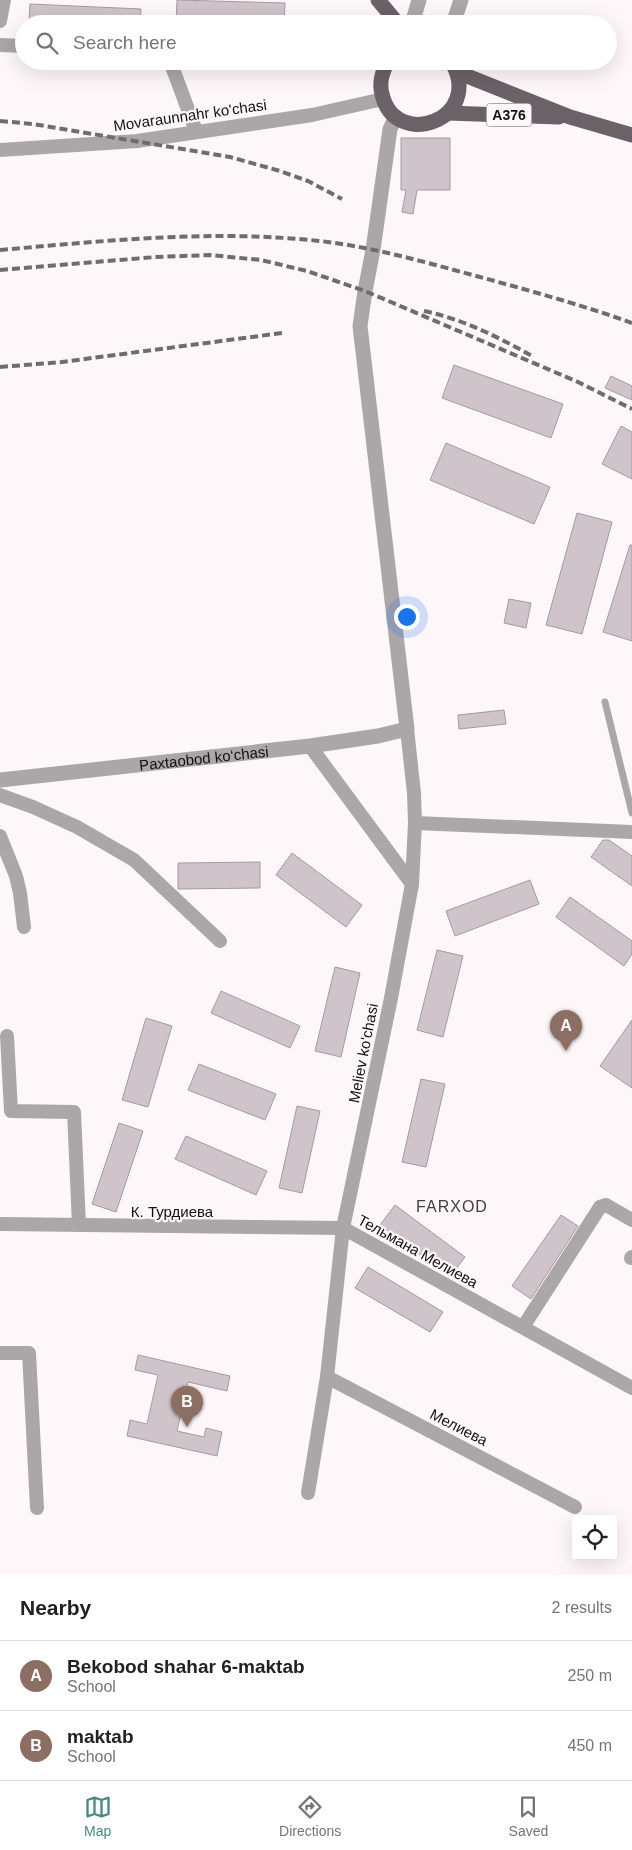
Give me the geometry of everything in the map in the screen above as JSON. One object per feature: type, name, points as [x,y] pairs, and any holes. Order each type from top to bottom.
[{"type":"main road","points":[[378,0],[391,15]]},
{"type":"main road","points":[[385,70],[380,88],[388,109],[405,122],[425,124],[435,122],[448,113],[455,104],[459,94],[459,83],[455,70]]},
{"type":"main road","name":"A376","points":[[463,70],[570,117]]},
{"type":"main road","name":"A376","points":[[448,113],[570,117]]},
{"type":"main road","points":[[570,117],[632,136]]},
{"type":"street","points":[[0,21],[4,0]]},
{"type":"street","points":[[415,15],[419,0]]},
{"type":"street","points":[[456,15],[461,0]]},
{"type":"street","points":[[0,46],[15,46]]},
{"type":"street","points":[[173,70],[196,131]]},
{"type":"street","name":"Movaraunnahr ko'chasi","points":[[0,150],[137,141],[312,115],[383,99]]},
{"type":"street","points":[[396,116],[390,129],[374,250],[365,290],[360,326],[407,729]]},
{"type":"street","name":"Paxtaobod ko‘chasi","points":[[0,780],[310,746],[378,736],[407,729]]},
{"type":"street","name":"Meliev ko'chasi","points":[[343,1228],[412,884],[415,823],[414,793],[407,729]]},
{"type":"street","points":[[310,746],[412,884]]},
{"type":"street","points":[[0,795],[33,807],[77,827],[134,860],[220,941]]},
{"type":"street","points":[[415,823],[632,832]]},
{"type":"street","points":[[0,836],[16,876],[24,927]]},
{"type":"street","points":[[7,1036],[11,1111],[74,1112],[80,1226]]},
{"type":"street","points":[[523,1327],[600,1207],[606,1205],[632,1220]]},
{"type":"street","name":"К. Турдиева","points":[[0,1224],[343,1228]]},
{"type":"street","name":"Тельмана Мелиева","points":[[308,1493],[327,1377],[343,1228],[632,1388]]},
{"type":"street","points":[[0,1353],[30,1353],[36,1508]]},
{"type":"street","name":"Мелиева","points":[[327,1377],[575,1507]]},
{"type":"lane","points":[[605,702],[632,813]]},
{"type":"building","points":[[177,0],[285,3],[284,15],[176,15]]},
{"type":"building","points":[[30,4],[141,9],[141,15],[29,15]]},
{"type":"building","points":[[401,138],[450,138],[450,190],[417,190],[413,214],[402,212],[406,190],[401,190]]},
{"type":"building","points":[[454,365],[563,404],[551,438],[442,398]]},
{"type":"building","points":[[611,376],[632,386],[632,400],[605,388]]},
{"type":"building","points":[[621,426],[632,432],[632,479],[602,464]]},
{"type":"building","points":[[446,443],[550,487],[534,524],[430,480]]},
{"type":"building","points":[[577,513],[612,522],[582,634],[546,625]]},
{"type":"building","points":[[630,545],[632,545],[632,641],[603,632]]},
{"type":"building","points":[[509,599],[531,603],[526,628],[504,623]]},
{"type":"building","points":[[504,710],[506,724],[459,729],[458,715]]},
{"type":"building","points":[[603,840],[609,840],[632,856],[632,886],[591,857]]},
{"type":"building","points":[[292,853],[362,905],[346,927],[276,875]]},
{"type":"building","points":[[260,862],[260,888],[178,889],[178,863]]},
{"type":"building","points":[[530,880],[539,904],[455,936],[446,911]]},
{"type":"building","points":[[570,897],[632,941],[632,954],[624,966],[556,917]]},
{"type":"building","points":[[437,950],[463,956],[443,1037],[417,1030]]},
{"type":"building","points":[[335,967],[360,973],[341,1057],[315,1051]]},
{"type":"building","points":[[221,991],[300,1026],[290,1048],[211,1013]]},
{"type":"building","points":[[146,1018],[172,1026],[148,1107],[122,1100]]},
{"type":"building","points":[[632,1020],[632,1088],[600,1066]]},
{"type":"building","points":[[199,1064],[276,1094],[265,1120],[188,1090]]},
{"type":"building","points":[[421,1079],[445,1084],[426,1167],[402,1162]]},
{"type":"building","points":[[297,1106],[320,1111],[302,1193],[279,1188]]},
{"type":"building","points":[[119,1123],[143,1131],[116,1212],[92,1204]]},
{"type":"building","points":[[186,1136],[267,1171],[256,1195],[175,1159]]},
{"type":"building","points":[[395,1205],[465,1257],[450,1277],[380,1225]]},
{"type":"building","points":[[561,1215],[578,1226],[531,1299],[512,1286]]},
{"type":"building","points":[[368,1267],[443,1312],[430,1332],[355,1288]]},
{"type":"building","points":[[138,1355],[230,1376],[227,1391],[188,1382],[177,1431],[204,1437],[206,1428],[222,1432],[217,1456],[127,1436],[130,1420],[147,1424],[158,1375],[135,1370]]},
{"type":"railway","points":[[0,121],[33,124],[230,157],[308,181],[342,199]]},
{"type":"railway","points":[[0,250],[116,240],[194,236],[271,237],[331,242],[374,250],[438,266],[556,298],[632,323]]},
{"type":"railway","points":[[0,270],[156,257],[210,255],[261,260],[307,271],[365,291],[578,382],[632,409]]},
{"type":"railway","points":[[424,311],[467,324],[495,336],[534,357]]},
{"type":"railway","points":[[0,367],[62,362],[282,333]]},
{"type":"place","name":"Bekobod shahar 6-maktab","points":[[566,1051]]},
{"type":"place","name":"maktab","points":[[187,1427]]},
{"type":"district","name":"FARXOD","points":[[452,1206]]}]
